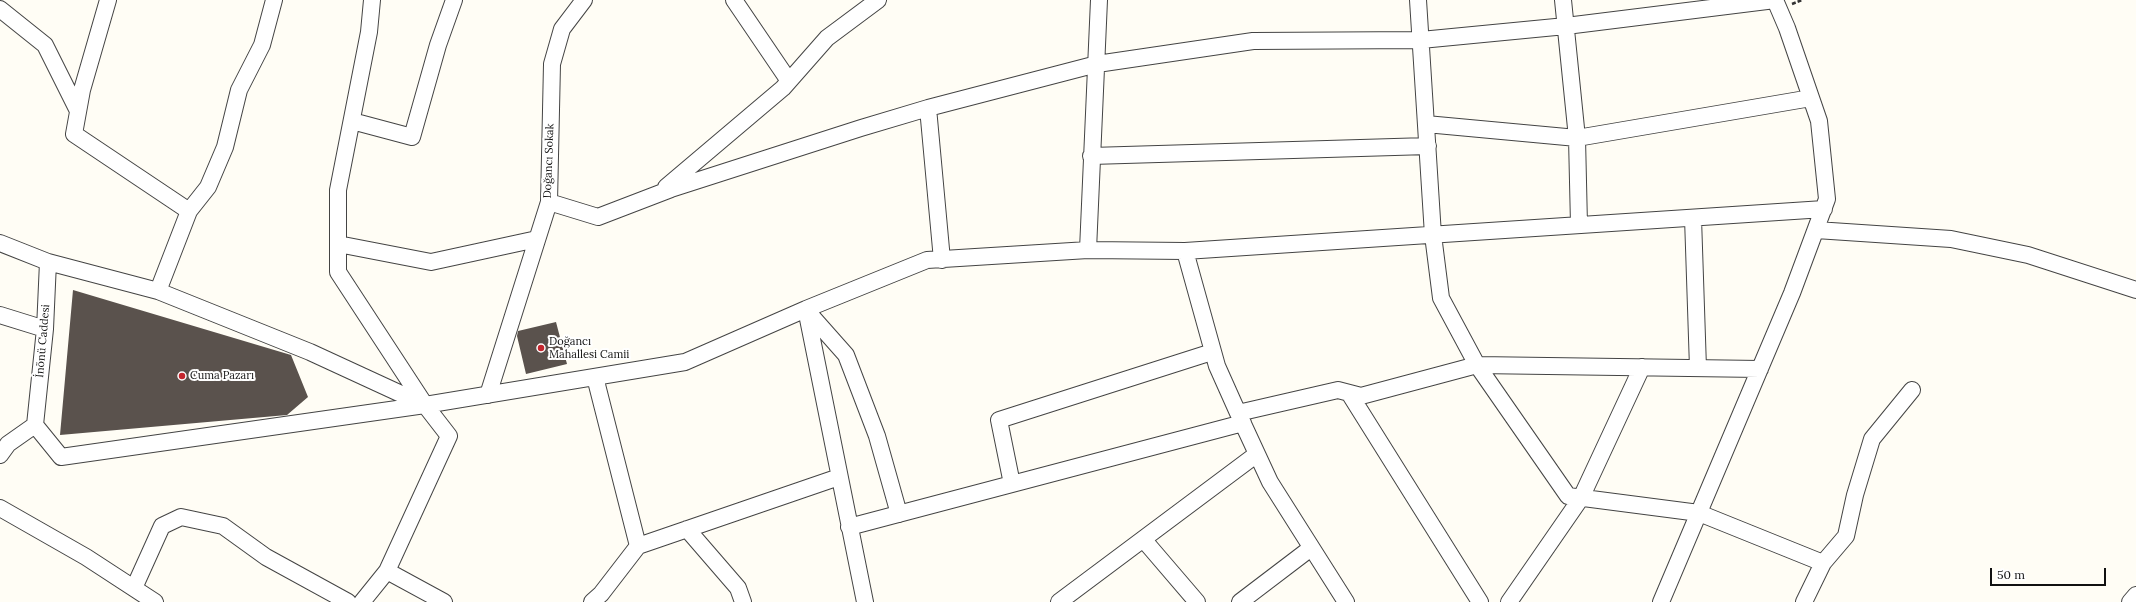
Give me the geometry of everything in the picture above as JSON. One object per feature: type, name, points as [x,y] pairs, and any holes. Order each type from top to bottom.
[{"type":"street","points":[[108,0],[82,90],[74,134],[189,211]]},
{"type":"street","points":[[158,291],[189,211],[208,186],[225,147],[239,90],[262,45],[274,0]]},
{"type":"street","points":[[362,602],[387,571],[449,436],[425,406],[338,272],[338,190],[369,32],[372,0]]},
{"type":"street","points":[[352,121],[412,137],[438,45],[454,0]]},
{"type":"street","name":"Doğancı Sokak","points":[[488,395],[548,202],[552,64],[562,29],[584,0]]},
{"type":"street","points":[[734,0],[788,81]]},
{"type":"street","points":[[659,194],[788,81],[827,38],[878,0]]},
{"type":"street","points":[[1088,250],[1099,0]]},
{"type":"street","points":[[1418,0],[1433,235],[1441,298],[1477,365],[1568,496],[1700,513],[1824,563]]},
{"type":"street","points":[[1563,0],[1577,138],[1579,225]]},
{"type":"street","points":[[548,202],[598,217],[659,194],[928,108],[1097,64],[1254,41],[1421,40],[1566,26],[1775,0],[1819,121],[1827,199],[1824,210],[1760,369],[1661,602]]},
{"type":"street","points":[[0,9],[44,45],[78,111]]},
{"type":"street","points":[[1426,124],[1577,138],[1811,98]]},
{"type":"street","points":[[928,108],[942,260]]},
{"type":"street","points":[[1092,156],[1428,146]]},
{"type":"street","points":[[3,447],[35,425],[61,457],[425,406],[685,362],[806,309],[927,260],[1088,250],[1185,251],[1824,210]]},
{"type":"street","points":[[1693,218],[1698,368]]},
{"type":"street","points":[[1816,230],[1951,239],[2028,256],[2136,290]]},
{"type":"street","points":[[338,244],[431,262],[537,239]]},
{"type":"street","points":[[0,243],[48,262],[158,291],[310,352],[425,406]]},
{"type":"street","points":[[1185,251],[1212,352],[1240,418],[1270,482],[1346,602]]},
{"type":"street","name":"İnönü Caddesi","points":[[35,425],[45,330],[48,262]]},
{"type":"street","points":[[806,309],[865,602]]},
{"type":"street","points":[[806,309],[846,355],[877,436],[899,514]]},
{"type":"street","points":[[0,315],[45,330]]},
{"type":"street","points":[[1012,484],[999,420],[1212,352]]},
{"type":"street","points":[[849,527],[1012,484],[1338,390],[1361,396],[1477,365],[1760,369]]},
{"type":"street","points":[[1509,602],[1581,498],[1642,367]]},
{"type":"street","points":[[595,377],[638,546]]},
{"type":"street","points":[[1804,602],[1824,563],[1846,536],[1855,495],[1872,439],[1912,390]]},
{"type":"street","points":[[1350,393],[1480,602]]},
{"type":"street","points":[[1059,602],[1257,454]]},
{"type":"street","points":[[592,602],[601,594],[638,546],[839,477]]},
{"type":"street","points":[[0,508],[86,557],[155,602]]},
{"type":"street","points":[[134,588],[162,526],[181,517],[223,526],[266,557],[348,602]]},
{"type":"street","points":[[687,529],[738,588],[743,602]]},
{"type":"street","points":[[1143,540],[1196,602]]},
{"type":"street","points":[[1240,602],[1311,548]]},
{"type":"street","points":[[387,571],[444,602]]},
{"type":"street","points":[[2130,602],[2136,595]]},
{"type":"building","name":"Cuma Pazarı","points":[[73,290],[291,355],[308,397],[287,415],[60,435]]},
{"type":"building","name":"Doğancı Mahallesi Camii","points":[[556,322],[567,364],[526,374],[517,336],[518,331]]},
{"type":"place","name":"Doğancı Mahallesi Camii","points":[[541,348]]},
{"type":"place","name":"Cuma Pazarı","points":[[182,376]]}]
